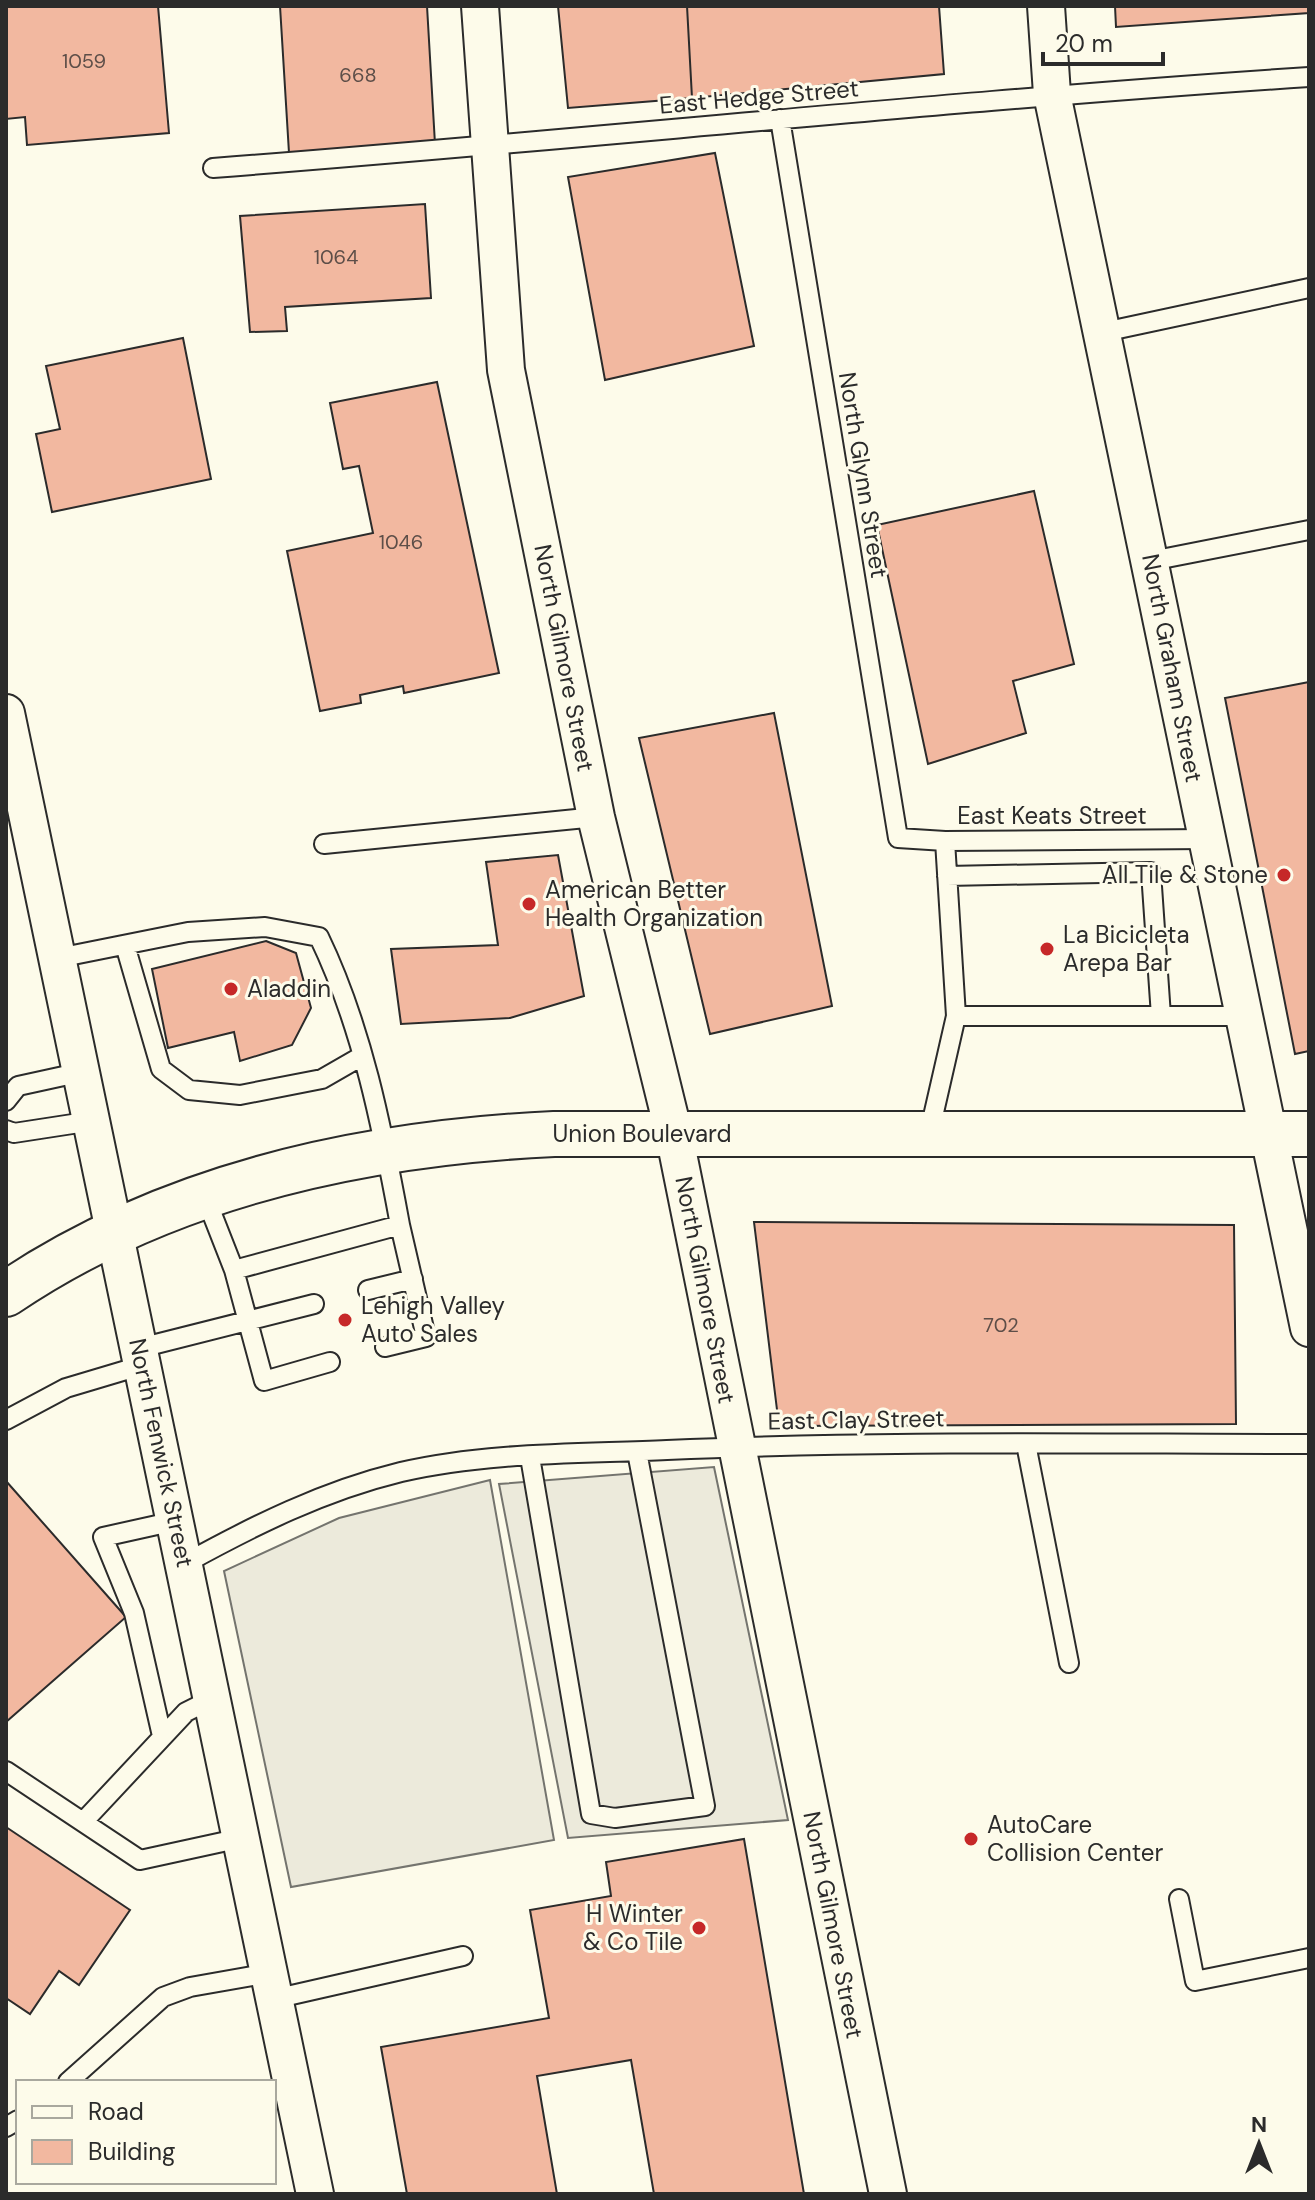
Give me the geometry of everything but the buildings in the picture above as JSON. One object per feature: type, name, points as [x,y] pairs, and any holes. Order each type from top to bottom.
[{"type":"main road","name":"Union Boulevard","points":[[6,1294],[115,1233],[165,1209],[268,1175],[386,1150],[481,1137],[1289,1134]]},
{"type":"street","name":"North Gilmore Street","points":[[480,6],[506,370],[596,817],[674,1134],[888,2194]]},
{"type":"street","name":"North Graham Street","points":[[1046,6],[1052,94],[1104,332],[1243,1016],[1289,1134],[1309,1328]]},
{"type":"street","name":"North Fenwick Street","points":[[6,713],[315,2194]]},
{"type":"lane","name":"East Hedge Street","points":[[213,168],[489,147],[1052,94],[1309,77]]},
{"type":"lane","name":"North Glynn Street","points":[[780,119],[898,838]]},
{"type":"lane","points":[[1104,332],[1309,288]]},
{"type":"lane","points":[[1151,561],[1309,530]]},
{"type":"lane","points":[[324,844],[596,817]]},
{"type":"lane","name":"East Keats Street","points":[[898,838],[945,841],[1207,839]]},
{"type":"lane","points":[[929,1134],[956,1016],[945,841]]},
{"type":"lane","points":[[947,876],[1151,872],[1161,1016]]},
{"type":"lane","points":[[58,958],[188,932],[265,927],[319,937],[350,1010],[386,1150],[426,1337],[385,1347]]},
{"type":"lane","points":[[125,945],[161,1069],[189,1090],[240,1095],[322,1079],[362,1056]]},
{"type":"lane","points":[[956,1016],[1243,1016]]},
{"type":"lane","points":[[6,1101],[18,1086],[82,1072]]},
{"type":"lane","points":[[6,1130],[14,1133],[92,1121]]},
{"type":"lane","points":[[205,1196],[234,1270],[264,1381],[330,1362]]},
{"type":"lane","points":[[234,1270],[400,1225]]},
{"type":"lane","points":[[368,1290],[413,1279]]},
{"type":"lane","points":[[6,1420],[66,1388],[141,1357],[248,1320],[314,1304]]},
{"type":"lane","name":"East Clay Street","points":[[184,1564],[268,1518],[334,1491],[403,1472],[473,1459],[810,1443],[1309,1444]]},
{"type":"lane","points":[[1026,1444],[1069,1663]]},
{"type":"lane","points":[[530,1457],[591,1814],[615,1818],[705,1806],[637,1452]]},
{"type":"lane","points":[[162,1736],[134,1613],[103,1537],[175,1521]]},
{"type":"lane","points":[[83,1822],[186,1712],[212,1699]]},
{"type":"lane","points":[[6,1771],[140,1860],[241,1838]]},
{"type":"lane","points":[[1179,1899],[1195,1981],[1309,1958]]},
{"type":"lane","points":[[70,2080],[163,1997],[190,1987],[272,1986],[463,1956]]},
{"type":"shaded area","points":[[714,1467],[788,1820],[568,1838],[499,1484]]},
{"type":"shaded area","points":[[490,1480],[554,1840],[291,1887],[224,1571],[339,1518]]},
{"type":"place","name":"All Tile & Stone","points":[[1284,875]]},
{"type":"place","name":"American Better Health Organization","points":[[529,904]]},
{"type":"place","name":"La Bicicleta Arepa Bar","points":[[1047,949]]},
{"type":"place","name":"Aladdin","points":[[231,989]]},
{"type":"place","name":"Lehigh Valley Auto Sales","points":[[345,1320]]},
{"type":"place","name":"AutoCare Collision Center","points":[[971,1839]]},
{"type":"place","name":"H Winter & Co Tile","points":[[699,1928]]}]
